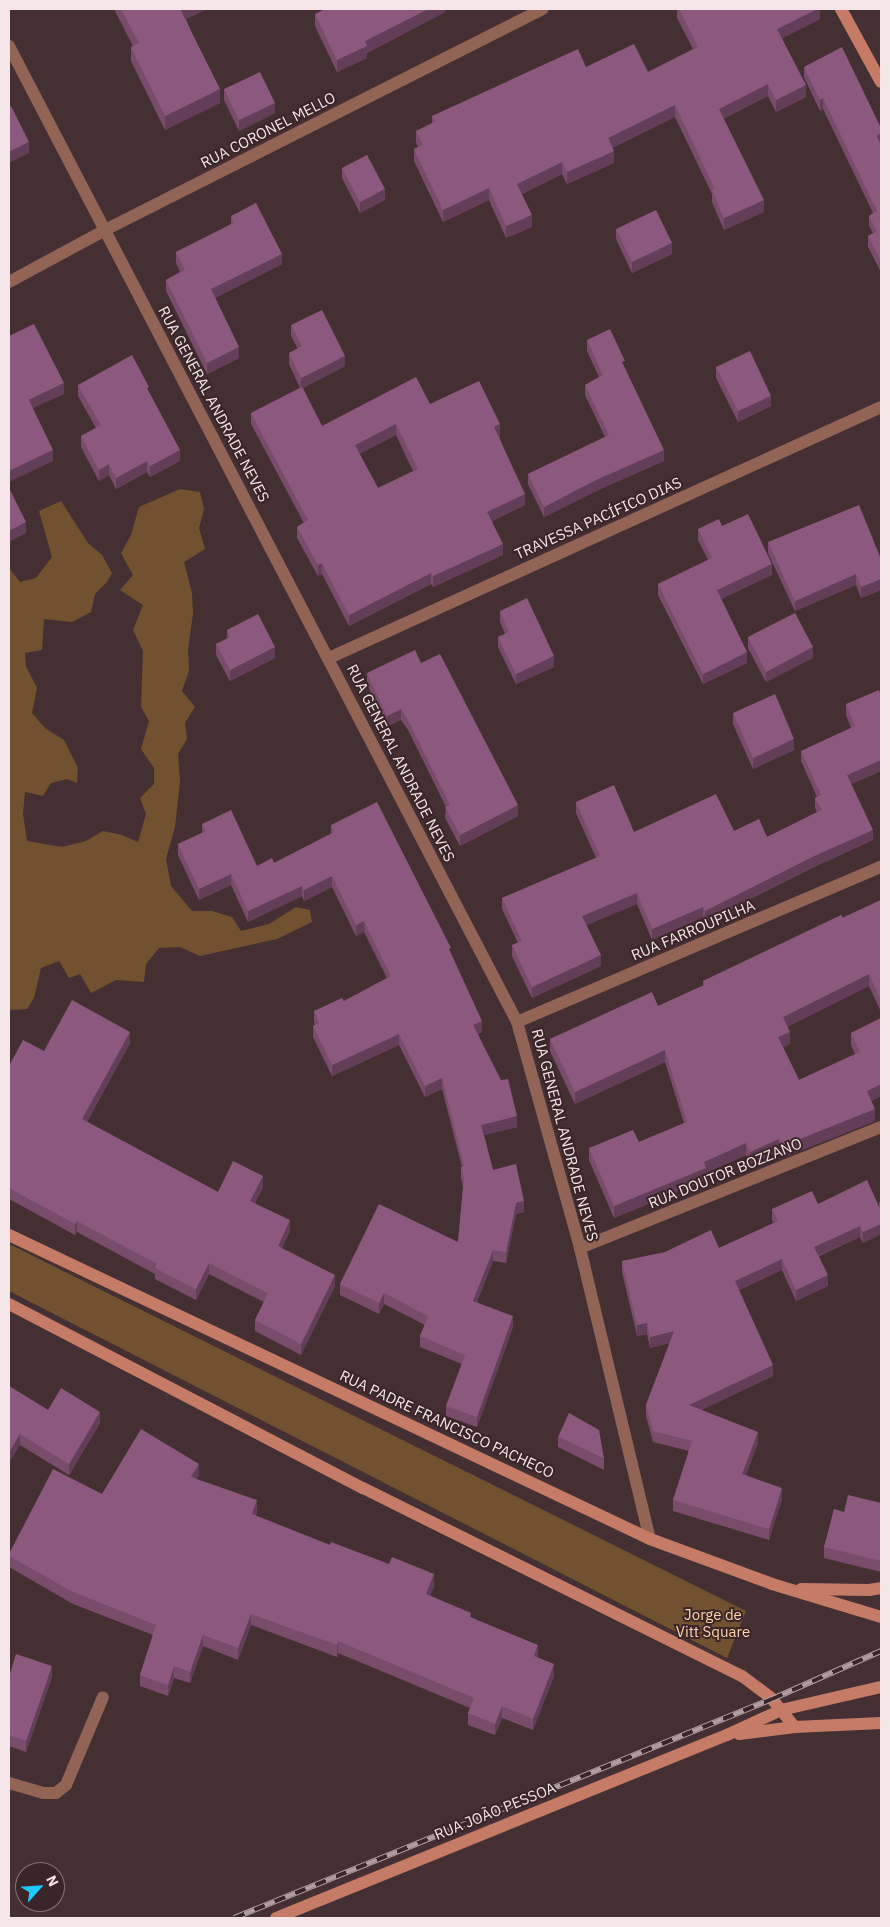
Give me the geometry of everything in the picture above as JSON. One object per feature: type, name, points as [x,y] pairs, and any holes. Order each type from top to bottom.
[{"type":"main road","points":[[841,9],[881,82]]},
{"type":"main road","name":"RUA PADRE FRANCISCO PACHECO","points":[[9,1235],[650,1539],[783,1588],[881,1617]]},
{"type":"main road","points":[[9,1304],[354,1484],[742,1676],[772,1699],[795,1727],[881,1723]]},
{"type":"main road","points":[[783,1588],[869,1590],[881,1588]]},
{"type":"main road","points":[[781,1710],[881,1687]]},
{"type":"main road","name":"RUA JOÃO PESSOA","points":[[276,1918],[727,1735],[781,1710]]},
{"type":"main road","name":"RUA JOÃO PESSOA","points":[[727,1735],[795,1727]]},
{"type":"street","name":"RUA CORONEL MELLO","points":[[9,282],[105,230],[542,9]]},
{"type":"street","name":"RUA GENERAL ANDRADE NEVES","points":[[9,46],[518,1022],[580,1248],[650,1539]]},
{"type":"street","name":"TRAVESSA PACÍFICO DIAS","points":[[329,658],[881,407]]},
{"type":"street","name":"RUA FARROUPILHA","points":[[518,1022],[881,867]]},
{"type":"street","name":"RUA DOUTOR BOZZANO","points":[[580,1248],[881,1127]]},
{"type":"street","points":[[9,1783],[43,1794],[56,1793],[66,1785],[103,1698]]},
{"type":"green space","points":[[180,489],[200,492],[204,509],[199,528],[205,549],[184,562],[192,593],[193,614],[188,649],[189,671],[182,691],[195,707],[185,723],[187,739],[178,754],[180,782],[175,827],[166,859],[171,886],[192,911],[212,911],[232,917],[241,931],[269,924],[296,907],[310,910],[312,922],[277,939],[200,956],[180,947],[159,948],[146,964],[144,982],[116,980],[91,993],[80,974],[69,978],[59,961],[41,968],[34,998],[27,1009],[9,1010],[9,568],[20,582],[36,578],[52,557],[39,511],[61,501],[88,543],[102,555],[112,573],[107,582],[95,594],[91,612],[72,622],[44,619],[42,650],[25,653],[26,666],[37,688],[32,713],[45,728],[64,740],[78,768],[77,783],[67,779],[51,783],[43,796],[25,792],[23,814],[27,841],[62,847],[86,841],[103,831],[122,835],[138,842],[146,814],[140,798],[154,784],[154,768],[141,749],[149,721],[141,707],[143,651],[133,630],[143,605],[120,590],[133,575],[121,553],[131,535],[139,507]]},
{"type":"green space","name":"Jorge de Vitt Square","points":[[9,1244],[746,1611],[727,1658],[9,1291]]},
{"type":"building","points":[[121,9],[180,9],[220,89],[165,116],[131,47],[139,43]]},
{"type":"building","points":[[325,9],[428,9],[365,41],[367,46],[337,60],[315,14]]},
{"type":"building","points":[[679,9],[817,9],[777,29],[806,85],[776,100],[768,84],[719,109],[764,200],[724,218],[712,190],[715,189],[675,105],[608,138],[614,151],[567,172],[562,162],[517,184],[532,215],[506,226],[489,188],[443,210],[414,149],[423,145],[416,131],[435,122],[432,116],[578,49],[586,67],[634,44],[648,72],[698,47]]},
{"type":"building","points":[[842,47],[881,128],[881,133],[877,136],[881,145],[881,261],[868,236],[877,231],[869,216],[877,211],[823,98],[820,100],[804,67]]},
{"type":"building","points":[[260,72],[275,103],[239,120],[224,89]]},
{"type":"building","points":[[11,106],[29,142],[9,152],[9,107]]},
{"type":"building","points":[[367,155],[385,189],[360,202],[342,168]]},
{"type":"building","points":[[256,203],[282,254],[211,289],[239,347],[207,363],[166,280],[185,270],[176,252],[234,223],[231,216]]},
{"type":"building","points":[[656,210],[672,243],[632,262],[616,229]]},
{"type":"building","points":[[322,310],[345,356],[301,378],[289,353],[302,346],[291,325]]},
{"type":"building","points":[[34,324],[64,383],[29,400],[53,450],[9,471],[9,336]]},
{"type":"building","points":[[610,329],[625,361],[622,362],[664,450],[596,480],[544,507],[528,474],[609,435],[585,385],[603,375],[587,340]]},
{"type":"building","points":[[750,351],[771,396],[738,411],[716,367]]},
{"type":"building","points":[[132,355],[180,450],[150,466],[147,461],[116,478],[109,464],[99,470],[81,436],[101,425],[78,385]]},
{"type":"building","points":[[416,377],[430,404],[479,381],[500,424],[494,427],[525,494],[487,512],[503,544],[433,576],[431,573],[349,615],[322,563],[318,565],[297,527],[308,520],[251,413],[302,387],[322,426]],"holes":[[[396,424],[418,469],[378,488],[355,445]]]},
{"type":"building","points":[[9,488],[26,522],[9,531]]},
{"type":"building","points":[[859,505],[881,559],[881,579],[861,587],[856,574],[795,601],[768,542]]},
{"type":"building","points":[[748,514],[772,564],[717,590],[747,652],[703,674],[658,584],[712,558],[698,529],[719,519],[722,526]]},
{"type":"building","points":[[527,598],[554,656],[516,674],[498,637],[509,632],[500,611]]},
{"type":"building","points":[[795,613],[813,647],[766,672],[748,637]]},
{"type":"building","points":[[258,614],[275,647],[230,670],[216,644],[230,637],[227,630]]},
{"type":"building","points":[[415,650],[421,663],[440,654],[518,805],[460,835],[445,807],[450,805],[408,720],[401,709],[387,716],[367,673]]},
{"type":"building","points":[[879,690],[881,696],[881,760],[847,775],[873,830],[814,856],[705,911],[703,907],[652,929],[637,893],[582,916],[601,955],[532,987],[512,945],[522,941],[502,898],[600,856],[576,802],[614,785],[634,832],[716,794],[734,831],[759,819],[767,837],[822,810],[815,798],[821,795],[801,751],[855,726],[846,704]]},
{"type":"building","points":[[775,694],[794,739],[753,758],[733,713]]},
{"type":"building","points":[[377,802],[451,948],[449,949],[482,1021],[473,1025],[501,1080],[508,1079],[517,1116],[481,1125],[493,1170],[516,1164],[524,1201],[516,1203],[506,1252],[493,1250],[473,1301],[513,1316],[477,1417],[446,1406],[465,1355],[420,1336],[428,1316],[384,1293],[379,1303],[340,1284],[379,1204],[458,1242],[464,1179],[461,1167],[464,1166],[442,1078],[425,1086],[399,1034],[332,1065],[313,1026],[319,1023],[314,1011],[342,998],[344,1001],[391,976],[364,921],[356,925],[332,876],[304,890],[302,886],[248,911],[231,874],[199,889],[178,844],[206,831],[202,824],[231,810],[257,866],[272,858],[274,863],[334,832],[331,825]]},
{"type":"building","points":[[881,900],[881,1000],[869,974],[783,1017],[790,1032],[778,1037],[799,1080],[860,1052],[851,1033],[881,1018],[881,1084],[867,1091],[875,1109],[782,1146],[779,1139],[750,1152],[746,1143],[704,1162],[706,1168],[614,1206],[589,1148],[633,1130],[639,1142],[687,1122],[665,1050],[575,1092],[550,1039],[652,992],[658,1006],[704,985],[703,981],[841,915],[843,918]]},
{"type":"building","points":[[72,1000],[130,1032],[82,1119],[218,1192],[233,1161],[263,1176],[250,1201],[290,1220],[278,1246],[335,1275],[301,1344],[255,1320],[268,1293],[209,1263],[196,1289],[155,1268],[157,1264],[77,1221],[75,1224],[9,1188],[9,1066],[23,1040],[44,1051]]},
{"type":"building","points":[[867,1180],[881,1211],[881,1224],[863,1232],[860,1226],[814,1247],[828,1275],[796,1290],[782,1259],[735,1281],[773,1365],[689,1405],[758,1432],[742,1474],[782,1488],[769,1529],[673,1500],[692,1441],[653,1431],[646,1405],[674,1331],[650,1337],[647,1323],[637,1325],[622,1261],[665,1252],[711,1230],[719,1248],[778,1221],[772,1209],[812,1191],[818,1204]]},
{"type":"building","points":[[9,1386],[48,1410],[61,1388],[100,1412],[69,1464],[20,1434],[9,1453]]},
{"type":"building","points":[[569,1413],[599,1430],[604,1459],[558,1437]]},
{"type":"building","points":[[141,1429],[199,1464],[191,1477],[257,1500],[252,1514],[330,1545],[331,1542],[389,1564],[392,1557],[434,1574],[426,1594],[471,1613],[470,1617],[538,1645],[534,1656],[554,1664],[533,1719],[502,1706],[495,1724],[468,1713],[474,1698],[338,1641],[337,1645],[251,1614],[238,1648],[203,1635],[190,1672],[174,1666],[168,1685],[140,1675],[156,1625],[73,1592],[9,1556],[9,1554],[53,1469],[102,1494]]},
{"type":"building","points":[[848,1495],[881,1503],[881,1561],[824,1547],[834,1509],[844,1512]]},
{"type":"building","points":[[16,1654],[52,1666],[26,1741],[9,1735],[9,1677]]},
{"type":"railway","points":[[234,1918],[772,1699],[881,1651]]}]
